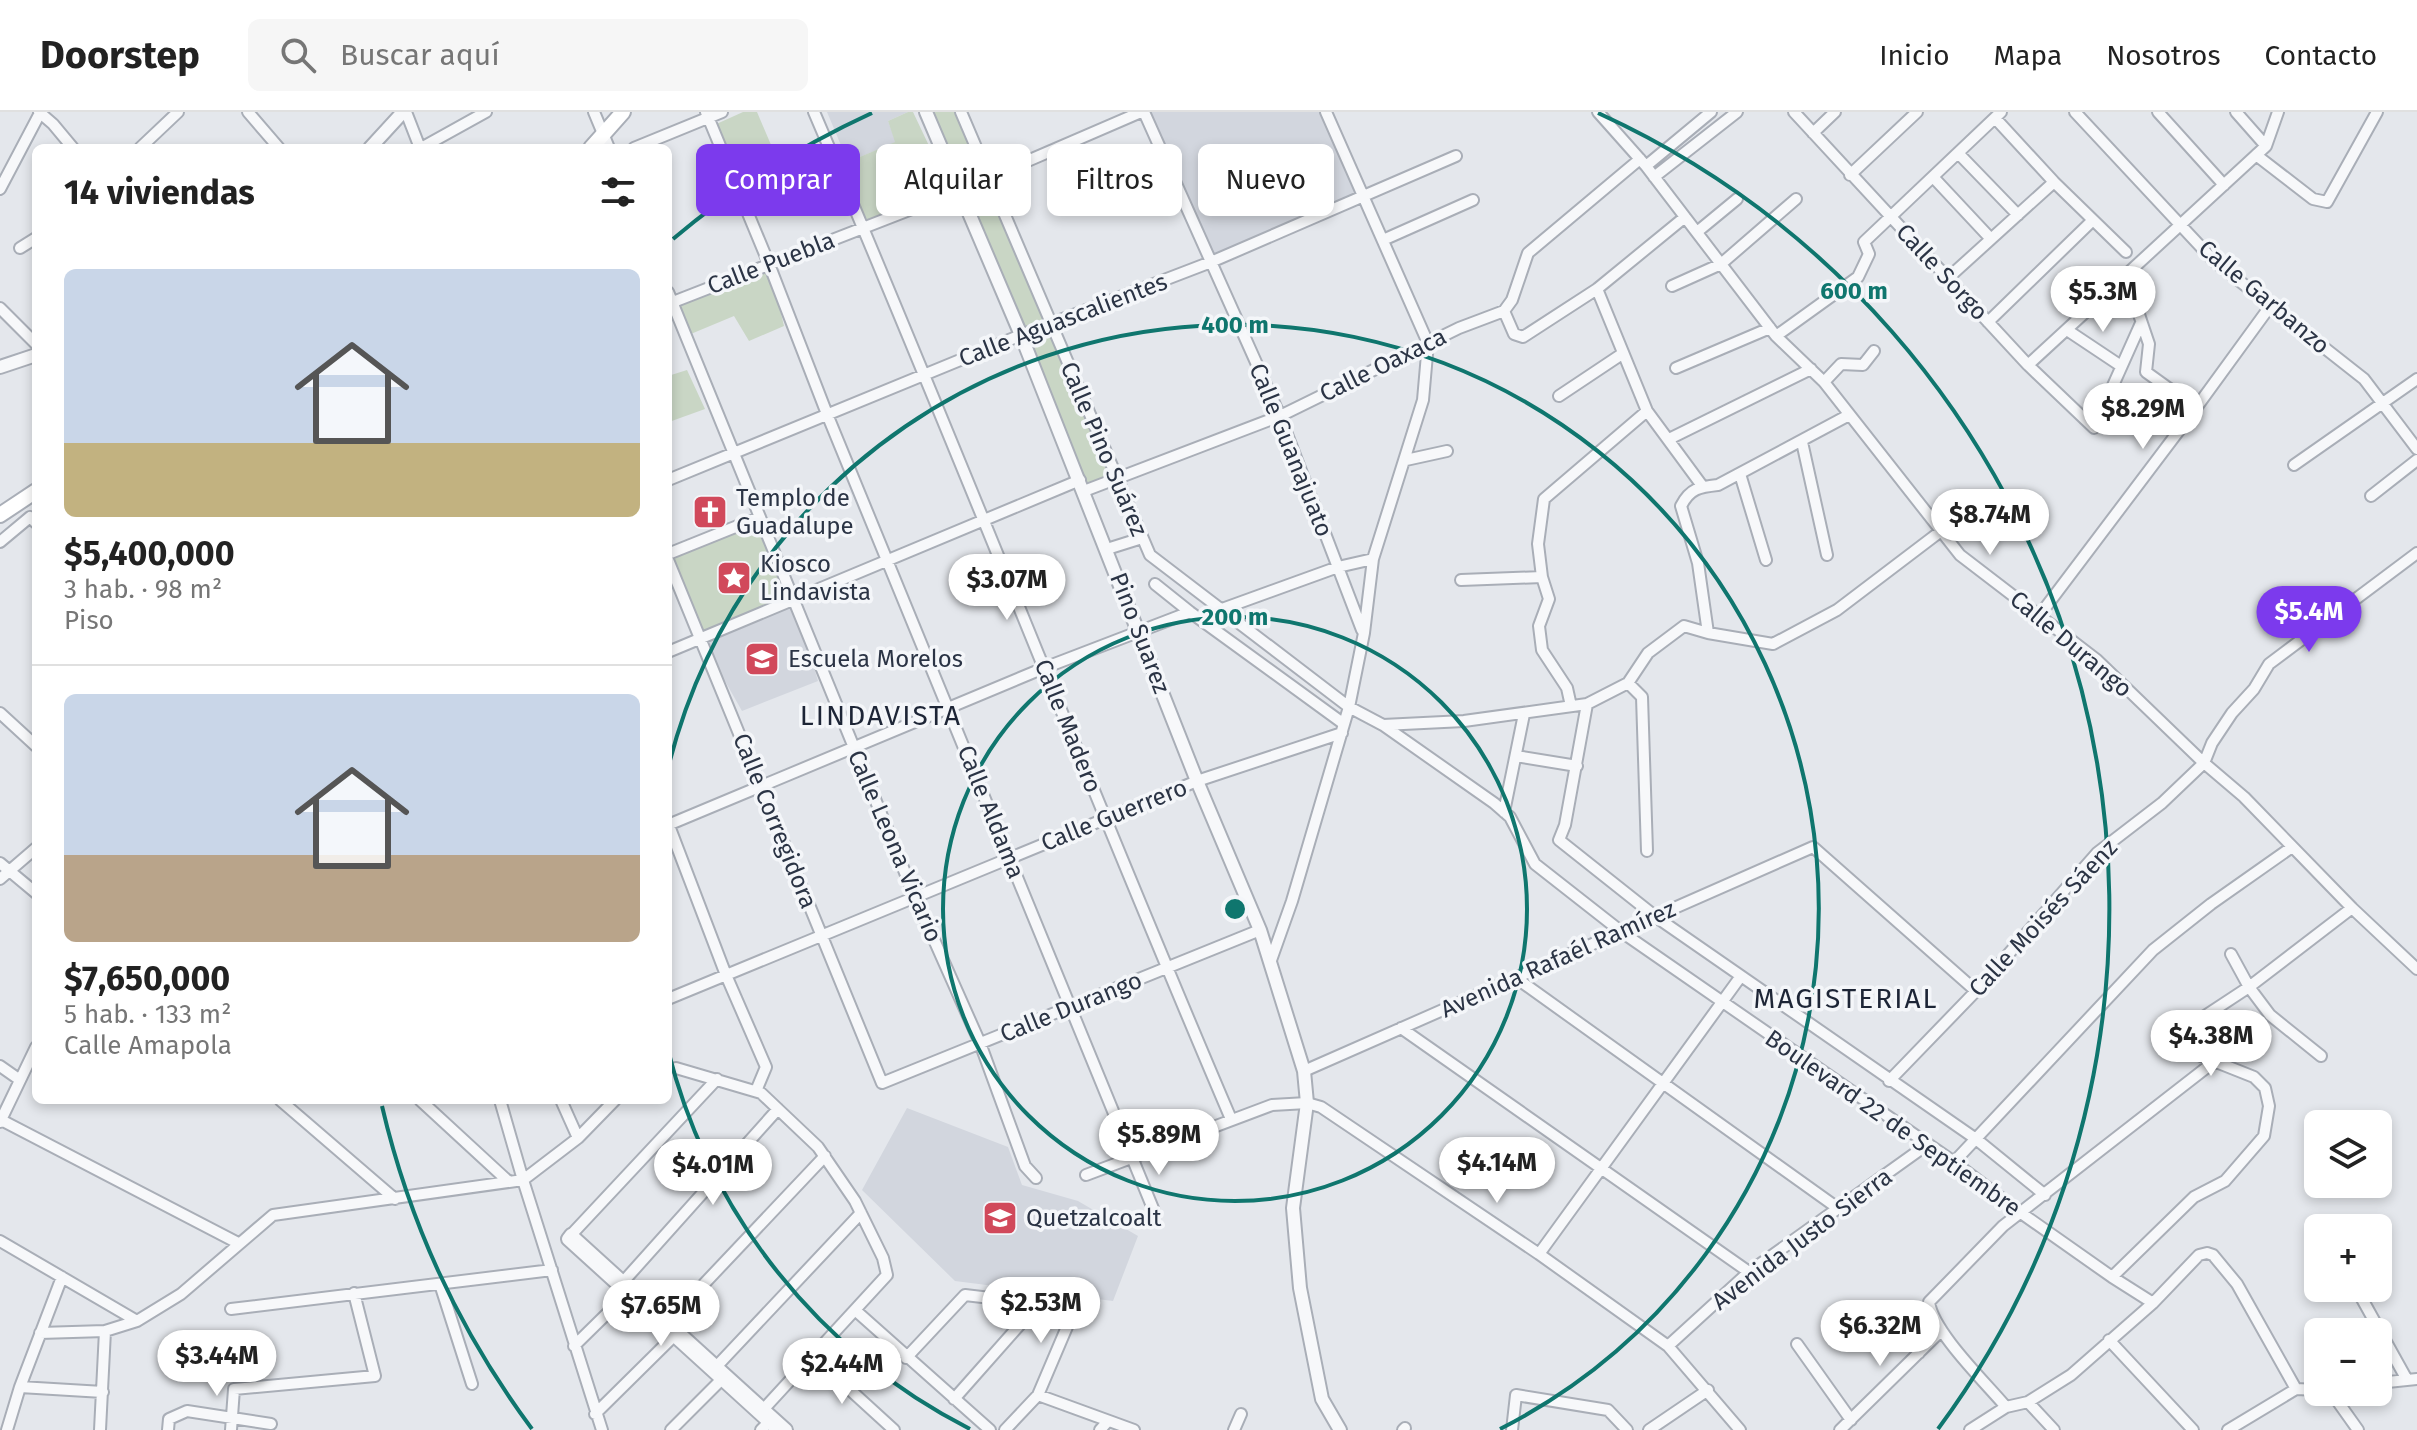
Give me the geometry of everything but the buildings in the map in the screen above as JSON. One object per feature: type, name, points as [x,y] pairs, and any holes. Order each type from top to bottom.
[{"type":"main road","points":[[606,141],[623,112]]},
{"type":"main road","points":[[0,515],[32,494]]},
{"type":"street","points":[[0,189],[40,112],[70,144]]},
{"type":"street","points":[[144,144],[178,112]]},
{"type":"street","points":[[248,112],[276,144]]},
{"type":"street","points":[[374,144],[404,112],[418,144]]},
{"type":"street","points":[[427,144],[486,112]]},
{"type":"street","points":[[594,112],[606,141]]},
{"type":"street","points":[[643,144],[707,115],[722,112]]},
{"type":"street","name":"Calle Madero","points":[[814,112],[1231,1119]]},
{"type":"street","name":"Pino Suarez","points":[[926,112],[939,144]]},
{"type":"street","name":"Calle Pino Suárez","points":[[961,112],[975,144]]},
{"type":"street","name":"Calle Puebla","points":[[1031,160],[1142,112]]},
{"type":"street","name":"Calle Guanajuato","points":[[1142,112],[1280,416],[1364,633]]},
{"type":"street","points":[[1270,963],[1292,901],[1349,707],[1364,633],[1373,559],[1423,400],[1428,343],[1326,112]]},
{"type":"street","name":"Calle Durango","points":[[1598,112],[1643,163],[1773,332],[1824,382],[1960,555],[2097,660],[2244,797],[2352,908],[2417,969]]},
{"type":"street","points":[[1685,217],[1597,289],[1523,337],[1514,334],[1504,311],[1512,300],[1528,253],[1711,112]]},
{"type":"street","points":[[1654,177],[1737,112]]},
{"type":"street","name":"Calle Sorgo","points":[[1794,112],[2028,365],[2094,428],[2121,366]]},
{"type":"street","points":[[1813,133],[1835,112]]},
{"type":"street","points":[[1850,175],[1917,112]]},
{"type":"street","name":"Calle Garbanzo","points":[[2075,112],[2214,261],[2364,379],[2417,449]]},
{"type":"street","points":[[2158,112],[2224,185]]},
{"type":"street","points":[[2236,112],[2266,146]]},
{"type":"street","points":[[2028,365],[2266,146],[2278,112]]},
{"type":"street","points":[[2256,155],[2313,199],[2320,203],[2327,202],[2377,112]]},
{"type":"street","name":"Calle Aldama","points":[[707,115],[1154,1211]]},
{"type":"street","points":[[1676,368],[1773,332],[1858,277],[1869,254],[1864,242],[1998,115],[2054,182],[2126,252]]},
{"type":"street","points":[[1958,153],[2018,215]]},
{"type":"street","name":"Calle Aguascalientes","points":[[672,478],[1021,335],[1211,262],[1456,156]]},
{"type":"street","points":[[1933,177],[1991,239]]},
{"type":"street","points":[[1948,278],[2054,182]]},
{"type":"street","points":[[1697,232],[1737,199]]},
{"type":"street","points":[[1672,286],[1721,264],[1796,199]]},
{"type":"street","points":[[1383,240],[1473,200]]},
{"type":"street","name":"Calle Puebla","points":[[672,299],[894,216]]},
{"type":"street","name":"Pino Suarez","points":[[969,216],[1021,335],[1197,781],[1260,930],[1304,1071],[1307,1103],[1293,1208],[1300,1288],[1322,1399],[1340,1430]]},
{"type":"street","name":"Calle Pino Suárez","points":[[1005,216],[1150,555],[1349,707]]},
{"type":"street","points":[[1988,322],[2093,220]]},
{"type":"street","points":[[20,248],[32,240]]},
{"type":"street","points":[[2126,276],[2149,344],[2146,372],[2196,408]]},
{"type":"street","points":[[1597,289],[1647,411],[1703,487]]},
{"type":"street","points":[[2039,616],[2271,305]]},
{"type":"street","name":"Calle Leona Vicario","points":[[672,307],[915,897],[980,1043],[1025,1166],[1036,1178]]},
{"type":"street","points":[[0,308],[32,340]]},
{"type":"street","name":"Calle Oaxaca","points":[[672,650],[984,520],[1082,485],[1117,478],[1280,416],[1428,343],[1504,311]]},
{"type":"street","points":[[2067,330],[2121,366],[2141,323]]},
{"type":"street","points":[[1824,382],[1841,364],[1863,365],[1874,351]]},
{"type":"street","points":[[1559,396],[1622,354]]},
{"type":"street","points":[[0,367],[32,356]]},
{"type":"street","points":[[1669,439],[1811,369]]},
{"type":"street","points":[[2294,465],[2417,379]]},
{"type":"street","points":[[1571,706],[1567,688],[1542,650],[1539,626],[1549,599],[1542,577],[1538,544],[1544,499],[1647,411]]},
{"type":"street","points":[[1708,633],[1698,563],[1681,506],[1687,494],[1718,485],[1849,415]]},
{"type":"street","points":[[1802,442],[1827,555]]},
{"type":"street","points":[[1406,460],[1447,451]]},
{"type":"street","points":[[2371,496],[2417,460]]},
{"type":"street","points":[[1740,474],[1766,560]]},
{"type":"street","points":[[672,555],[760,517]]},
{"type":"street","points":[[0,542],[32,521]]},
{"type":"street","points":[[1349,707],[1383,725],[1464,721],[1587,704],[1628,683],[1648,653],[1684,626],[1773,644],[1837,610],[1941,531]]},
{"type":"street","points":[[1107,549],[1142,538]]},
{"type":"street","name":"Calle Moisés Sáenz","points":[[1889,1081],[1976,991],[2097,853],[2162,803],[2204,763],[2212,743],[2232,713],[2254,689],[2269,664],[2417,553]]},
{"type":"street","points":[[1222,609],[1338,567],[1373,559]]},
{"type":"street","name":"Calle Corregidora","points":[[672,568],[882,1083]]},
{"type":"street","points":[[1461,580],[1542,577]]},
{"type":"street","points":[[1155,584],[1343,729]]},
{"type":"street","points":[[672,822],[1044,668],[1190,612]]},
{"type":"street","points":[[1628,683],[1642,697],[1647,851]]},
{"type":"street","points":[[1516,756],[1577,766],[1587,704]]},
{"type":"street","points":[[0,713],[32,742]]},
{"type":"street","points":[[1504,812],[1524,714]]},
{"type":"street","name":"Boulevard 22 de Septiembre","points":[[1383,725],[1510,817],[1535,864],[1623,933],[2153,1303]]},
{"type":"street","name":"Calle Guerrero","points":[[672,997],[1197,781],[1343,729]]},
{"type":"street","name":"Boulevard 22 de Septiembre","points":[[1577,766],[1559,840],[1656,917],[1976,1139],[2045,1195]]},
{"type":"street","points":[[672,834],[726,975],[766,1067],[756,1091]]},
{"type":"street","name":"Avenida Rafaél Ramírez","points":[[1304,1071],[1813,847],[1976,991]]},
{"type":"street","points":[[1954,1162],[2153,950],[2211,904],[2292,847]]},
{"type":"street","points":[[4,875],[32,851]]},
{"type":"street","points":[[0,863],[4,875],[32,891]]},
{"type":"street","points":[[2112,1277],[2194,1197],[2225,1181],[2264,1136],[2269,1106],[2265,1088],[2254,1077],[2186,1050],[2170,1039],[2249,987],[2352,908]]},
{"type":"street","name":"Calle Durango","points":[[882,1083],[1260,930]]},
{"type":"street","points":[[2231,954],[2249,987],[2270,1015],[2321,1056]]},
{"type":"street","points":[[1539,1254],[1741,976]]},
{"type":"street","points":[[1516,978],[1839,1209]]},
{"type":"street","points":[[1401,1028],[1749,1272]]},
{"type":"street","points":[[32,1055],[0,1121],[238,1243]]},
{"type":"street","points":[[2006,1407],[1941,1331],[1929,1302],[2003,1226],[2215,1061]]},
{"type":"street","points":[[0,1066],[20,1080]]},
{"type":"street","points":[[676,1068],[756,1091],[778,1109],[825,1156],[861,1213],[883,1258],[887,1275],[813,1356],[768,1420]]},
{"type":"street","points":[[717,1079],[569,1237],[768,1420],[786,1430]]},
{"type":"street","points":[[1086,1175],[1272,1105],[1307,1103],[1321,1107],[1539,1254],[1668,1346],[1740,1430]]},
{"type":"street","points":[[285,1104],[395,1199]]},
{"type":"street","points":[[424,1104],[509,1182]]},
{"type":"street","points":[[501,1104],[602,1430]]},
{"type":"street","points":[[563,1104],[578,1138]]},
{"type":"street","points":[[40,1333],[105,1331],[137,1321],[181,1294],[273,1215],[523,1180],[578,1138],[611,1104]]},
{"type":"street","points":[[574,1346],[778,1109]]},
{"type":"street","name":"Avenida Justo Sierra","points":[[1668,1346],[1749,1272],[1928,1144]]},
{"type":"street","points":[[668,1322],[825,1156]]},
{"type":"street","points":[[671,1430],[861,1213]]},
{"type":"street","points":[[0,1241],[137,1321]]},
{"type":"street","points":[[1970,1430],[2006,1407],[2028,1402],[2071,1375],[2153,1303],[2199,1255],[2207,1253],[2213,1255],[2237,1284],[2296,1389]]},
{"type":"street","points":[[231,1309],[552,1270]]},
{"type":"street","points":[[7,1430],[62,1277]]},
{"type":"street","points":[[440,1284],[472,1384]]},
{"type":"street","points":[[626,1288],[668,1322],[676,1334]]},
{"type":"street","points":[[231,1430],[234,1389],[375,1376],[354,1293]]},
{"type":"street","points":[[906,1358],[965,1295],[1075,1308],[1038,1395],[1005,1430]]},
{"type":"street","points":[[954,1399],[1040,1302]]},
{"type":"street","points":[[2365,1302],[2412,1378],[2392,1381]]},
{"type":"street","points":[[855,1310],[990,1430]]},
{"type":"street","points":[[1895,1326],[1919,1353]]},
{"type":"street","points":[[100,1430],[105,1331]]},
{"type":"street","points":[[1840,1430],[1941,1331]]},
{"type":"street","points":[[595,1414],[676,1334]]},
{"type":"street","points":[[2109,1340],[2193,1430]]},
{"type":"street","points":[[1797,1344],[1851,1420]]},
{"type":"street","points":[[813,1356],[894,1430]]},
{"type":"street","points":[[20,1387],[103,1392]]},
{"type":"street","points":[[2228,1430],[2296,1389],[2304,1389]]},
{"type":"street","points":[[1649,1430],[1708,1390]]},
{"type":"street","points":[[1038,1395],[1134,1430]]},
{"type":"street","points":[[1512,1430],[1516,1395],[1608,1410],[1627,1430]]},
{"type":"street","points":[[2028,1402],[2054,1430]]},
{"type":"street","points":[[2341,1406],[2358,1430]]},
{"type":"street","points":[[168,1430],[169,1419],[187,1411],[271,1424]]},
{"type":"street","points":[[1234,1430],[1241,1414]]},
{"type":"street","points":[[1100,1430],[1108,1421]]},
{"type":"shaded area","points":[[827,112],[908,112],[888,121],[896,142],[876,144],[876,150],[860,157],[860,144],[840,144]]},
{"type":"shaded area","points":[[1144,112],[1326,112],[1363,195],[1334,208],[1334,144],[1198,144],[1198,216],[1315,216],[1211,262],[1182,197],[1182,144],[1158,144]]},
{"type":"shaded area","name":"Escuela Morelos","points":[[793,598],[818,681],[742,711],[700,637]]},
{"type":"shaded area","name":"Quetzalcoalt","points":[[907,1108],[1008,1147],[1022,1185],[1078,1201],[1138,1236],[1113,1301],[955,1281],[862,1190]]},
{"type":"green space","points":[[743,112],[757,112],[771,144],[719,144],[712,126]]},
{"type":"green space","points":[[913,112],[928,144],[890,144],[895,142],[888,121]]},
{"type":"green space","points":[[926,112],[961,112],[975,144],[939,144]]},
{"type":"green space","points":[[876,150],[876,216],[887,216],[862,225],[860,216],[860,157]]},
{"type":"green space","points":[[969,216],[1005,216],[1117,478],[1084,491]]},
{"type":"green space","points":[[769,264],[784,326],[749,341],[734,316],[686,336],[673,304]]},
{"type":"green space","points":[[687,370],[705,409],[672,421],[672,375]]},
{"type":"green space","points":[[760,517],[793,598],[700,637],[672,564],[672,552]]},
{"type":"place","name":"Templo de Guadalupe","points":[[710,512]]},
{"type":"place","name":"Kiosco Lindavista","points":[[734,578]]},
{"type":"place","name":"Escuela Morelos","points":[[762,659]]},
{"type":"place","name":"Quetzalcoalt","points":[[1000,1218]]},
{"type":"district","name":"LINDAVISTA","points":[[881,715]]},
{"type":"district","name":"MAGISTERIAL","points":[[1846,998]]}]
